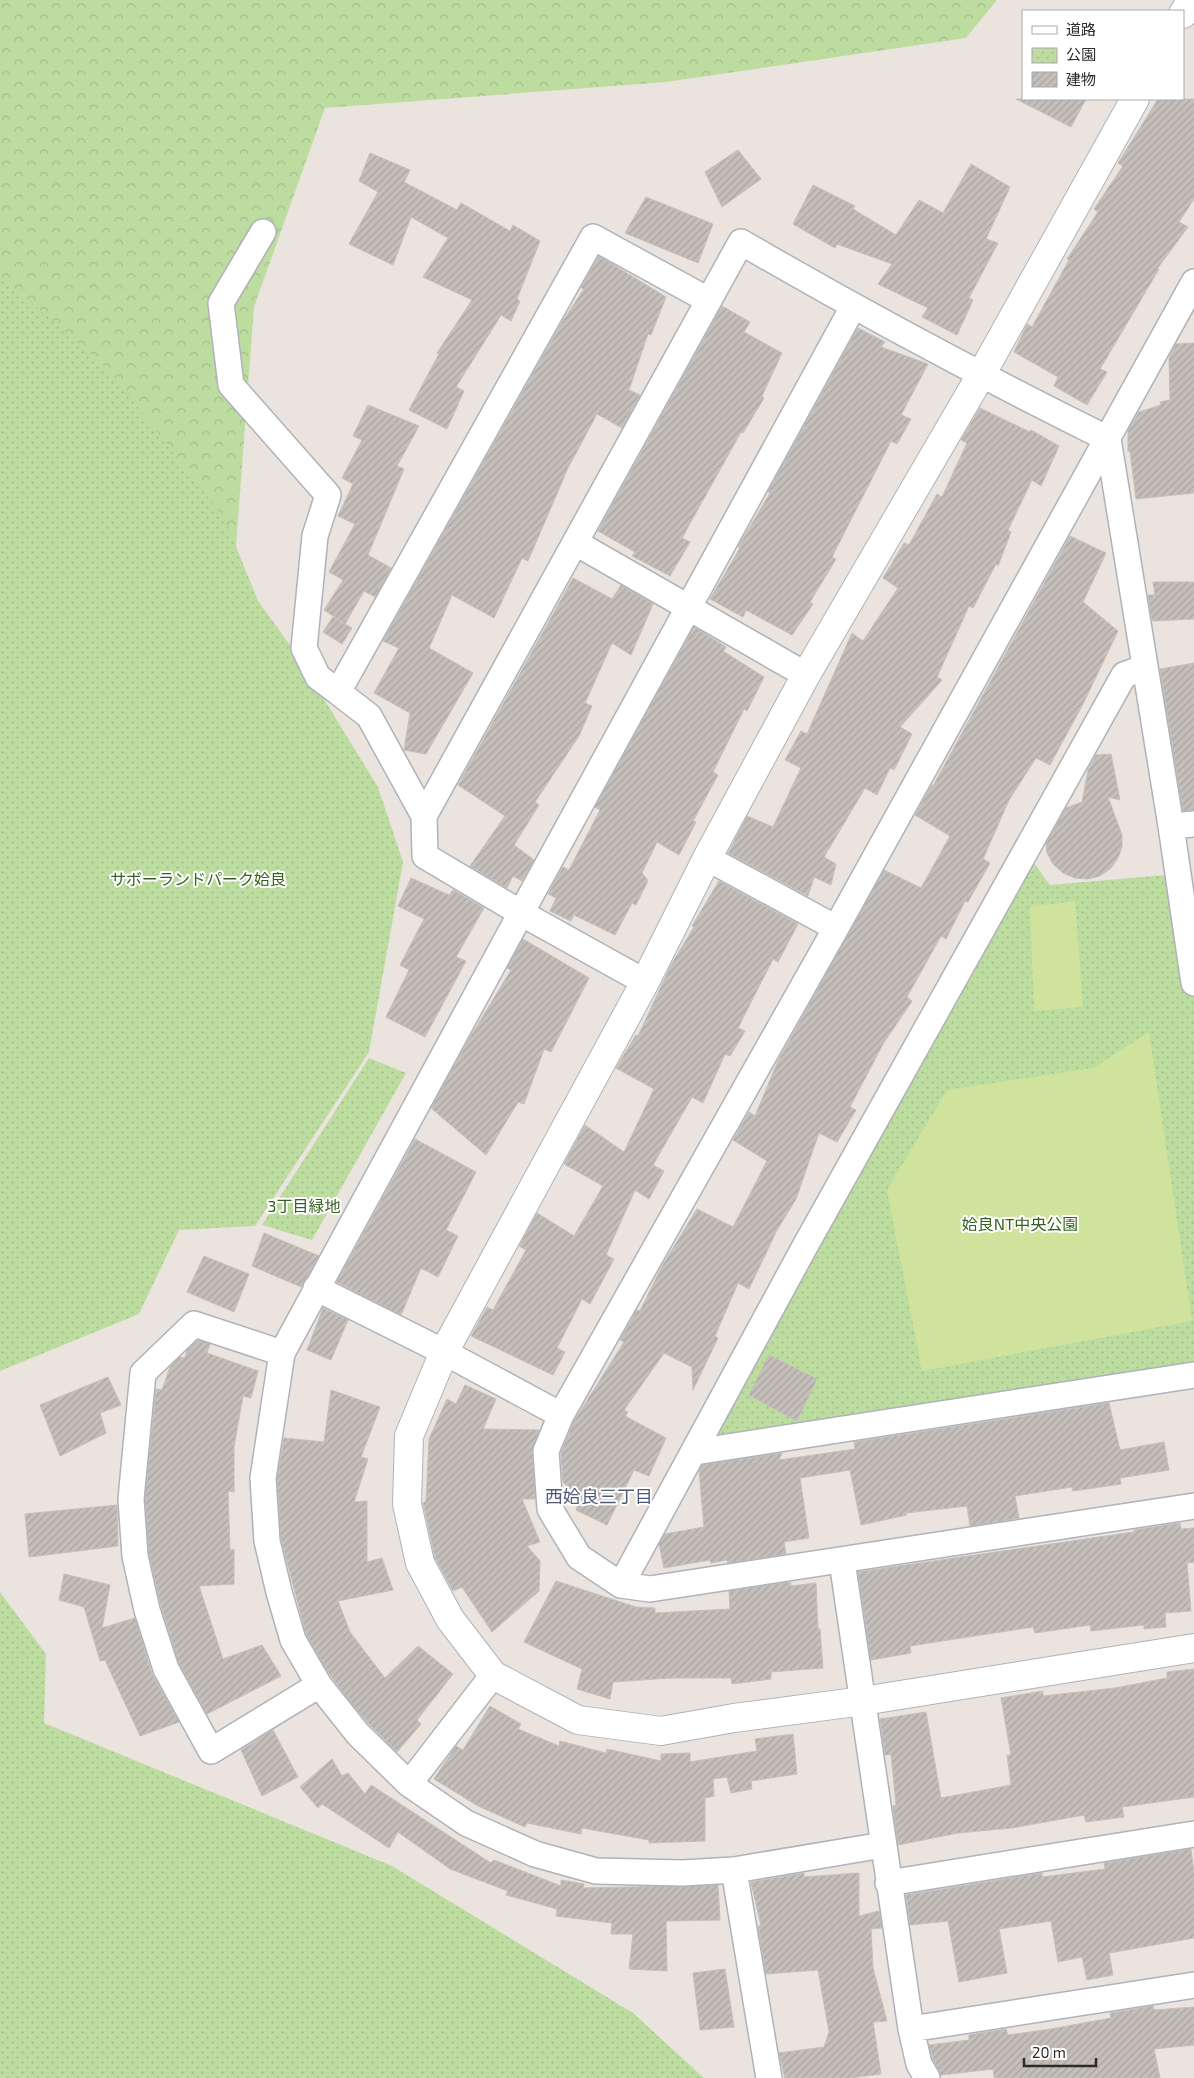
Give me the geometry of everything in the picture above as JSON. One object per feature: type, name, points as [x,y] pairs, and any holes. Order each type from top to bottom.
[{"type":"street","points":[[1184,12],[1190,0]]},
{"type":"street","points":[[1134,100],[981,375],[806,675],[707,858],[645,982],[444,1352],[409,1436],[407,1504],[420,1563],[450,1619],[493,1675],[578,1720],[661,1730],[734,1718],[863,1701],[1194,1648]]},
{"type":"street","points":[[263,232],[221,303],[231,385],[328,495],[315,536],[304,648],[318,677],[369,716],[424,816],[425,856],[645,982]]},
{"type":"street","points":[[338,692],[593,237],[708,300]]},
{"type":"street","points":[[424,816],[741,242],[853,307],[981,375],[1108,439]]},
{"type":"street","points":[[1194,282],[836,928],[561,1415],[546,1451],[550,1509],[579,1557],[621,1585],[650,1589],[1194,1506]]},
{"type":"street","points":[[853,307],[521,912],[282,1353],[263,1478],[267,1541],[293,1640],[319,1685],[358,1734],[409,1784],[466,1823],[536,1854],[596,1871],[683,1873],[734,1870],[883,1845]]},
{"type":"street","points":[[1108,439],[1143,668],[1182,825],[1194,983]]},
{"type":"street","points":[[576,543],[806,675]]},
{"type":"street","points":[[621,1585],[695,1452],[804,1248],[1124,675],[1143,668]]},
{"type":"street","points":[[707,858],[836,928]]},
{"type":"street","points":[[316,1288],[444,1352],[561,1415]]},
{"type":"street","points":[[282,1353],[194,1324],[143,1373],[131,1499],[135,1556],[147,1610],[166,1669],[211,1751],[319,1685]]},
{"type":"street","points":[[695,1452],[1194,1375]]},
{"type":"street","points":[[842,1561],[911,2029],[919,2064],[927,2078]]},
{"type":"street","points":[[409,1784],[493,1675]]},
{"type":"street","points":[[888,1883],[1194,1834]]},
{"type":"street","points":[[734,1870],[769,2078]]},
{"type":"street","points":[[911,2029],[1194,1985]]},
{"type":"green space","points":[[0,0],[997,0],[966,38],[666,82],[325,108],[254,307],[229,639],[0,1046]]},
{"type":"green space","name":"サボーランドパーク姶良","points":[[0,275],[111,372],[225,519],[258,601],[295,652],[378,787],[403,862],[369,1052],[255,1226],[179,1230],[139,1314],[0,1371]]},
{"type":"green space","name":"姶良NT中央公園","points":[[1025,851],[1050,885],[1177,874],[1194,983],[1194,1375],[709,1442]]},
{"type":"green space","points":[[1075,901],[1083,1007],[1034,1011],[1030,907]]},
{"type":"green space","points":[[1149,1032],[1192,1321],[922,1371],[887,1190],[947,1090],[1093,1068]]},
{"type":"green space","name":"3丁目緑地","points":[[369,1058],[406,1073],[312,1240],[262,1225]]},
{"type":"green space","points":[[0,1592],[46,1654],[44,1723],[392,1866],[633,2013],[704,2078],[0,2078]]},
{"type":"building","points":[[1016,99],[1085,100],[1071,127]]},
{"type":"building","points":[[1194,99],[1194,199],[1179,222],[1188,227],[1157,269],[1159,269],[1100,369],[1107,372],[1087,405],[1054,386],[1058,377],[1014,352],[1027,324],[1032,327],[1069,260],[1067,259],[1098,212],[1094,209],[1123,166],[1118,163],[1157,100]]},
{"type":"building","points":[[738,150],[761,179],[722,207],[705,172]]},
{"type":"building","points":[[370,153],[410,170],[404,182],[457,210],[461,203],[510,231],[513,225],[540,241],[517,299],[520,301],[511,321],[501,315],[456,387],[464,391],[447,429],[409,410],[439,354],[437,353],[472,300],[423,277],[448,238],[411,217],[393,265],[349,244],[378,192],[359,181]]},
{"type":"building","points":[[971,164],[1010,187],[986,239],[998,243],[969,298],[973,300],[957,335],[922,317],[928,308],[878,284],[892,264],[837,244],[835,248],[793,224],[813,185],[855,206],[853,209],[896,235],[919,200],[943,213]]},
{"type":"building","points":[[646,197],[713,224],[698,263],[625,233]]},
{"type":"building","points":[[599,256],[666,297],[651,335],[648,334],[629,390],[640,395],[622,428],[597,414],[568,468],[528,561],[522,558],[494,618],[452,595],[429,648],[473,673],[426,754],[404,750],[410,713],[374,693],[399,648],[383,641],[562,322],[584,289],[581,288]]},
{"type":"building","points":[[722,306],[750,322],[744,332],[782,353],[762,396],[764,398],[743,433],[741,432],[682,538],[690,542],[670,576],[632,556],[635,552],[598,531]]},
{"type":"building","points":[[858,328],[885,342],[881,347],[928,364],[901,415],[911,419],[897,444],[891,441],[832,557],[836,559],[810,602],[813,604],[792,635],[746,610],[743,617],[710,599],[740,548],[738,547],[770,493],[768,492]]},
{"type":"building","points":[[1194,343],[1194,493],[1136,499],[1130,451],[1128,452],[1128,430],[1139,412],[1161,405],[1160,402],[1170,400],[1169,358],[1176,344]]},
{"type":"building","points":[[368,405],[419,426],[397,466],[404,469],[368,555],[391,568],[375,597],[364,591],[345,624],[324,610],[343,580],[329,572],[355,524],[338,516],[353,484],[342,478],[362,440],[353,436]]},
{"type":"building","points":[[980,408],[1030,432],[1031,430],[1059,446],[1041,486],[1032,480],[1008,530],[1011,532],[998,566],[996,564],[973,608],[969,606],[937,677],[942,680],[900,727],[912,734],[894,770],[890,768],[877,795],[865,788],[824,857],[836,864],[831,885],[814,877],[808,896],[728,853],[747,816],[773,827],[801,768],[785,760],[801,731],[807,734],[852,633],[863,641],[898,588],[883,578],[904,543],[909,545],[937,494],[942,497],[967,443],[961,440]]},
{"type":"building","points":[[1070,536],[1106,553],[1083,602],[1118,631],[1083,704],[1050,765],[1036,758],[1009,800],[983,859],[990,863],[968,902],[965,901],[946,939],[941,936],[907,997],[912,1001],[883,1044],[850,1107],[856,1110],[837,1142],[819,1133],[796,1199],[777,1230],[749,1289],[738,1283],[715,1336],[718,1338],[693,1390],[692,1367],[664,1353],[624,1410],[628,1412],[625,1416],[666,1438],[649,1476],[634,1470],[607,1525],[576,1510],[581,1499],[563,1482],[561,1453],[574,1421],[624,1342],[620,1340],[637,1310],[640,1311],[662,1266],[697,1209],[733,1227],[767,1161],[733,1140],[749,1112],[755,1116],[778,1061],[884,870],[921,888],[950,836],[915,815],[933,786]]},
{"type":"building","points":[[573,578],[612,599],[621,585],[653,604],[631,655],[612,643],[585,703],[592,706],[579,736],[535,802],[539,805],[514,845],[534,860],[522,881],[513,876],[507,888],[470,866],[505,816],[458,785]]},
{"type":"building","points":[[1153,582],[1194,582],[1194,619],[1152,621],[1148,595],[1155,595]]},
{"type":"building","points":[[333,617],[352,628],[342,644],[323,632]]},
{"type":"building","points":[[694,627],[726,647],[723,651],[764,677],[747,711],[744,709],[713,772],[718,775],[693,821],[696,822],[679,855],[657,842],[642,873],[648,881],[636,905],[632,903],[615,935],[574,915],[571,921],[550,911],[556,898],[548,894],[563,867],[569,870],[600,810],[595,807]]},
{"type":"building","points":[[1194,663],[1194,810],[1183,811],[1160,669]]},
{"type":"building","points":[[1111,754],[1120,800],[1108,797],[1122,835],[1122,847],[1118,858],[1111,868],[1100,876],[1088,879],[1075,878],[1063,873],[1053,864],[1047,853],[1046,844],[1066,808],[1082,802],[1088,770],[1096,755]]},
{"type":"building","points":[[411,878],[449,895],[453,890],[484,908],[456,957],[466,961],[425,1037],[386,1017],[409,970],[400,965],[424,919],[398,906]]},
{"type":"building","points":[[719,881],[798,924],[778,962],[773,959],[738,1028],[745,1031],[730,1056],[725,1054],[703,1103],[692,1097],[653,1165],[664,1171],[649,1199],[635,1190],[606,1255],[614,1259],[590,1304],[582,1299],[557,1348],[565,1352],[553,1375],[471,1336],[487,1307],[493,1310],[526,1250],[519,1246],[537,1213],[574,1236],[603,1186],[564,1164],[585,1125],[624,1152],[654,1089],[616,1068],[636,1035],[638,1036],[671,965]]},
{"type":"building","points":[[523,939],[589,978],[551,1052],[544,1049],[524,1104],[518,1102],[486,1155],[431,1108],[472,1034],[511,970],[507,968]]},
{"type":"building","points":[[415,1139],[476,1172],[446,1230],[458,1236],[438,1277],[421,1268],[401,1315],[337,1282]]},
{"type":"building","points":[[264,1233],[319,1256],[301,1287],[252,1266]]},
{"type":"building","points":[[204,1256],[249,1274],[234,1312],[187,1292]]},
{"type":"building","points":[[323,1308],[348,1320],[331,1360],[307,1350]]},
{"type":"building","points":[[198,1340],[210,1344],[207,1353],[258,1371],[251,1398],[243,1396],[234,1447],[234,1492],[228,1491],[230,1550],[234,1549],[234,1584],[199,1586],[223,1659],[262,1645],[281,1676],[207,1714],[179,1663],[161,1606],[149,1554],[145,1499],[156,1389],[162,1390],[170,1367],[180,1357],[185,1358],[187,1350]]},
{"type":"building","points":[[769,1355],[817,1379],[797,1421],[749,1395]]},
{"type":"building","points":[[108,1377],[121,1405],[100,1413],[106,1433],[60,1456],[40,1405]]},
{"type":"building","points":[[465,1385],[496,1399],[483,1429],[539,1430],[532,1452],[535,1499],[522,1499],[540,1542],[527,1546],[540,1561],[539,1591],[492,1632],[462,1587],[453,1591],[435,1558],[423,1503],[426,1501],[429,1439],[447,1399],[456,1404]]},
{"type":"building","points":[[331,1390],[380,1407],[361,1457],[368,1459],[354,1502],[367,1501],[367,1562],[382,1558],[393,1590],[338,1601],[350,1632],[385,1678],[418,1646],[453,1674],[417,1720],[421,1724],[397,1752],[369,1724],[348,1699],[328,1672],[306,1634],[281,1539],[277,1479],[284,1438],[324,1442]]},
{"type":"building","points":[[1109,1403],[1120,1450],[1164,1442],[1169,1470],[1120,1478],[1121,1484],[1073,1491],[1072,1487],[1015,1496],[1019,1518],[970,1526],[967,1506],[906,1513],[907,1515],[861,1525],[850,1470],[800,1478],[809,1538],[784,1542],[786,1554],[728,1563],[727,1560],[711,1563],[710,1560],[664,1568],[659,1544],[665,1534],[704,1527],[699,1471],[702,1465],[782,1453],[779,1460],[855,1449],[854,1442]]},
{"type":"building","points":[[117,1505],[118,1546],[29,1557],[25,1514]]},
{"type":"building","points":[[1180,1523],[1181,1529],[1194,1528],[1194,1562],[1187,1563],[1191,1611],[1165,1613],[1166,1627],[1144,1629],[1144,1625],[1091,1631],[1090,1625],[1035,1633],[1033,1627],[910,1646],[911,1653],[871,1660],[858,1572],[1134,1532],[1134,1530]]},
{"type":"building","points":[[64,1574],[110,1585],[102,1628],[135,1618],[152,1674],[179,1722],[140,1736],[105,1660],[100,1661],[84,1607],[59,1600]]},
{"type":"building","points":[[556,1581],[636,1607],[655,1608],[655,1613],[730,1609],[729,1591],[790,1582],[791,1586],[816,1583],[818,1629],[820,1629],[823,1668],[771,1672],[771,1679],[732,1684],[731,1678],[670,1678],[613,1682],[610,1699],[577,1689],[582,1669],[524,1642]]},
{"type":"building","points":[[1194,1669],[1194,1797],[1122,1807],[1124,1817],[1086,1822],[1084,1815],[1012,1828],[958,1833],[898,1845],[893,1806],[896,1805],[891,1754],[885,1755],[880,1719],[926,1712],[941,1798],[1011,1785],[1007,1755],[1011,1755],[1001,1698],[1043,1691],[1043,1696],[1115,1688],[1167,1678],[1167,1672]]},
{"type":"building","points":[[490,1706],[521,1724],[518,1729],[559,1746],[560,1741],[606,1753],[607,1749],[661,1761],[661,1754],[690,1753],[690,1762],[757,1751],[755,1739],[793,1734],[797,1774],[751,1781],[752,1789],[731,1793],[727,1777],[713,1779],[714,1796],[705,1798],[705,1841],[649,1843],[649,1840],[582,1828],[581,1834],[527,1823],[525,1827],[478,1806],[434,1779],[456,1746],[463,1750]]},
{"type":"building","points":[[273,1730],[298,1777],[262,1796],[241,1750]]},
{"type":"building","points":[[332,1759],[342,1776],[348,1773],[365,1794],[371,1785],[491,1863],[494,1860],[561,1886],[561,1880],[584,1884],[583,1888],[718,1885],[720,1920],[666,1921],[667,1971],[629,1969],[633,1934],[611,1934],[612,1923],[556,1916],[557,1909],[506,1895],[508,1891],[450,1869],[398,1832],[389,1848],[322,1804],[318,1808],[300,1787]]},
{"type":"building","points":[[1191,1849],[1194,1873],[1194,1938],[1109,1953],[1113,1975],[1087,1980],[1082,1957],[1058,1962],[1051,1921],[999,1929],[1007,1973],[959,1982],[948,1921],[910,1925],[906,1895],[1042,1873],[1042,1877],[1105,1869],[1104,1863]]},
{"type":"building","points":[[804,1873],[804,1877],[859,1873],[859,1916],[879,1911],[882,1928],[871,1929],[873,1968],[887,2021],[873,2022],[881,2074],[850,2078],[785,2078],[779,2053],[824,2047],[829,2032],[818,1970],[766,1974],[758,1926],[761,1926],[751,1882]]},
{"type":"building","points":[[725,1969],[734,2027],[700,2030],[693,1973]]},
{"type":"building","points":[[1153,2006],[1154,2010],[1194,2007],[1194,2045],[1154,2049],[1160,2078],[994,2078],[993,2069],[941,2075],[929,2045],[969,2040],[969,2035],[1006,2029],[1008,2035],[1051,2029],[1111,2018],[1110,2013]]},
{"type":"district","name":"西姶良三丁目","points":[[599,1496]]}]
